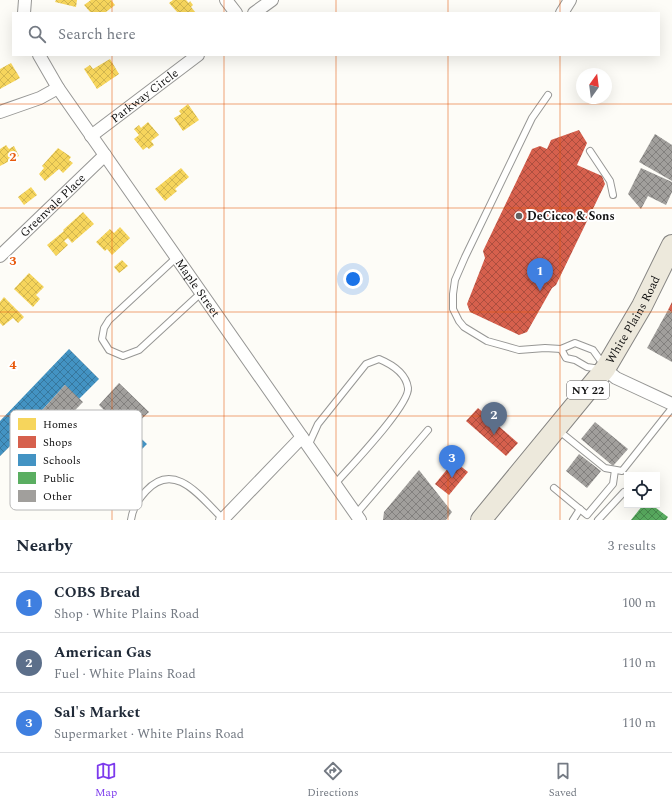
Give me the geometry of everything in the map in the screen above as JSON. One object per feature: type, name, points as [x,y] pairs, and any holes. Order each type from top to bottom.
[{"type":"main road","name":"White Plains Road","points":[[481,520],[605,369],[642,306],[671,251]]},
{"type":"street","points":[[24,12],[25,0]]},
{"type":"street","points":[[226,0],[235,12]]},
{"type":"street","points":[[255,12],[272,0]]},
{"type":"street","points":[[563,12],[570,0]]},
{"type":"street","name":"Maple Street","points":[[39,56],[58,88],[91,136],[202,292],[358,517]]},
{"type":"street","name":"Parkway Circle","points":[[91,136],[197,56]]},
{"type":"street","points":[[0,112],[40,98],[58,88]]},
{"type":"street","name":"Greenvale Place","points":[[0,256],[105,155]]},
{"type":"street","points":[[605,369],[616,378],[672,404]]},
{"type":"street","points":[[222,519],[305,442]]},
{"type":"lane","points":[[548,95],[532,118],[465,257],[455,280],[453,310],[458,322],[487,341],[519,350],[545,348],[561,349],[575,343],[589,347],[596,352],[605,369]]},
{"type":"lane","points":[[590,150],[610,181],[613,194]]},
{"type":"lane","points":[[177,257],[110,320],[104,328],[102,339],[109,350],[123,356],[139,350],[202,292]]},
{"type":"lane","points":[[561,349],[566,358],[575,360],[587,367],[605,369]]},
{"type":"lane","points":[[305,442],[366,364],[379,359],[390,363],[401,373],[408,388],[407,399],[390,421],[335,484]]},
{"type":"lane","points":[[556,429],[605,468],[622,471],[672,408]]},
{"type":"lane","points":[[358,517],[428,430]]},
{"type":"lane","points":[[554,488],[587,515],[612,484],[615,470]]},
{"type":"lane","points":[[142,496],[150,487],[166,478],[174,479],[190,486],[222,519]]},
{"type":"lane","points":[[598,520],[624,492]]},
{"type":"lane","points":[[573,520],[580,509]]},
{"type":"lane","points":[[131,520],[133,510]]},
{"type":"building: Homes","points":[[56,0],[77,0],[76,7],[55,2]]},
{"type":"building: Homes","points":[[91,0],[111,0],[115,5],[106,12],[90,12],[84,5]]},
{"type":"building: Homes","points":[[173,0],[186,0],[189,3],[190,1],[193,5],[191,7],[195,12],[177,12],[169,3]]},
{"type":"building: Homes","points":[[110,59],[119,74],[97,89],[84,69],[90,65],[93,69]]},
{"type":"building: Homes","points":[[11,63],[20,78],[0,89],[0,69]]},
{"type":"building: Homes","points":[[188,104],[199,120],[183,131],[174,118],[181,114],[179,111]]},
{"type":"building: Homes","points":[[148,122],[159,135],[151,141],[154,145],[149,149],[147,147],[143,150],[134,139],[139,135],[134,129],[139,125],[141,128]]},
{"type":"building: Homes","points":[[6,145],[9,149],[14,146],[19,156],[0,166],[0,149]]},
{"type":"building: Homes","points":[[58,148],[71,157],[69,160],[73,163],[63,173],[59,169],[45,181],[39,174],[44,168],[42,166]]},
{"type":"building: Homes","points":[[181,168],[189,177],[175,189],[177,191],[165,201],[155,189]]},
{"type":"building: Homes","points":[[31,187],[37,195],[24,205],[18,197]]},
{"type":"building: Homes","points":[[83,212],[94,224],[72,243],[68,238],[64,241],[68,245],[56,256],[47,245]]},
{"type":"building: Homes","points":[[120,227],[130,238],[112,255],[107,249],[105,251],[96,242],[110,229],[114,233]]},
{"type":"building: Homes","points":[[122,260],[128,266],[119,273],[114,267]]},
{"type":"building: Homes","points":[[29,273],[44,287],[36,295],[40,299],[33,307],[14,289]]},
{"type":"building: Homes","points":[[4,297],[24,317],[18,323],[13,318],[3,326],[0,323],[0,302]]},
{"type":"building: Shops","points":[[579,130],[587,143],[577,165],[602,176],[605,184],[556,285],[552,288],[527,332],[519,335],[470,312],[467,304],[485,258],[483,251],[532,149],[540,146],[547,149],[551,140]]},
{"type":"building: Shops","points":[[672,302],[672,312],[668,310]]},
{"type":"building: Shops","points":[[478,408],[518,443],[506,456],[466,421]]},
{"type":"building: Shops","points":[[454,461],[468,472],[449,495],[435,484]]},
{"type":"building: Schools","points":[[69,349],[99,379],[79,399],[65,385],[42,410],[11,410]]},
{"type":"building: Schools","points":[[10,411],[10,446],[0,456],[0,421]]},
{"type":"building: Schools","points":[[142,439],[147,444],[142,449]]},
{"type":"building: Public","points":[[641,508],[656,508],[668,517],[666,520],[631,520]]},
{"type":"building: Other","points":[[655,134],[672,145],[672,181],[639,162]]},
{"type":"building: Other","points":[[641,168],[672,182],[672,192],[666,205],[648,196],[641,209],[628,194]]},
{"type":"building: Other","points":[[668,310],[672,312],[672,362],[647,348]]},
{"type":"building: Other","points":[[119,383],[149,412],[142,419],[142,410],[104,410],[99,405]]},
{"type":"building: Other","points":[[65,385],[83,402],[75,410],[42,410]]},
{"type":"building: Other","points":[[595,422],[628,449],[613,466],[581,439]]},
{"type":"building: Other","points":[[579,454],[601,471],[587,488],[566,471]]},
{"type":"building: Other","points":[[419,470],[452,512],[446,520],[383,520],[384,512]]},
{"type":"place","name":"DeCicco & Sons","points":[[519,216]]},
{"type":"place","name":"COBS Bread","points":[[540,291]]},
{"type":"place","name":"American Gas","points":[[494,435]]},
{"type":"place","name":"Sal's Market","points":[[452,478]]}]
